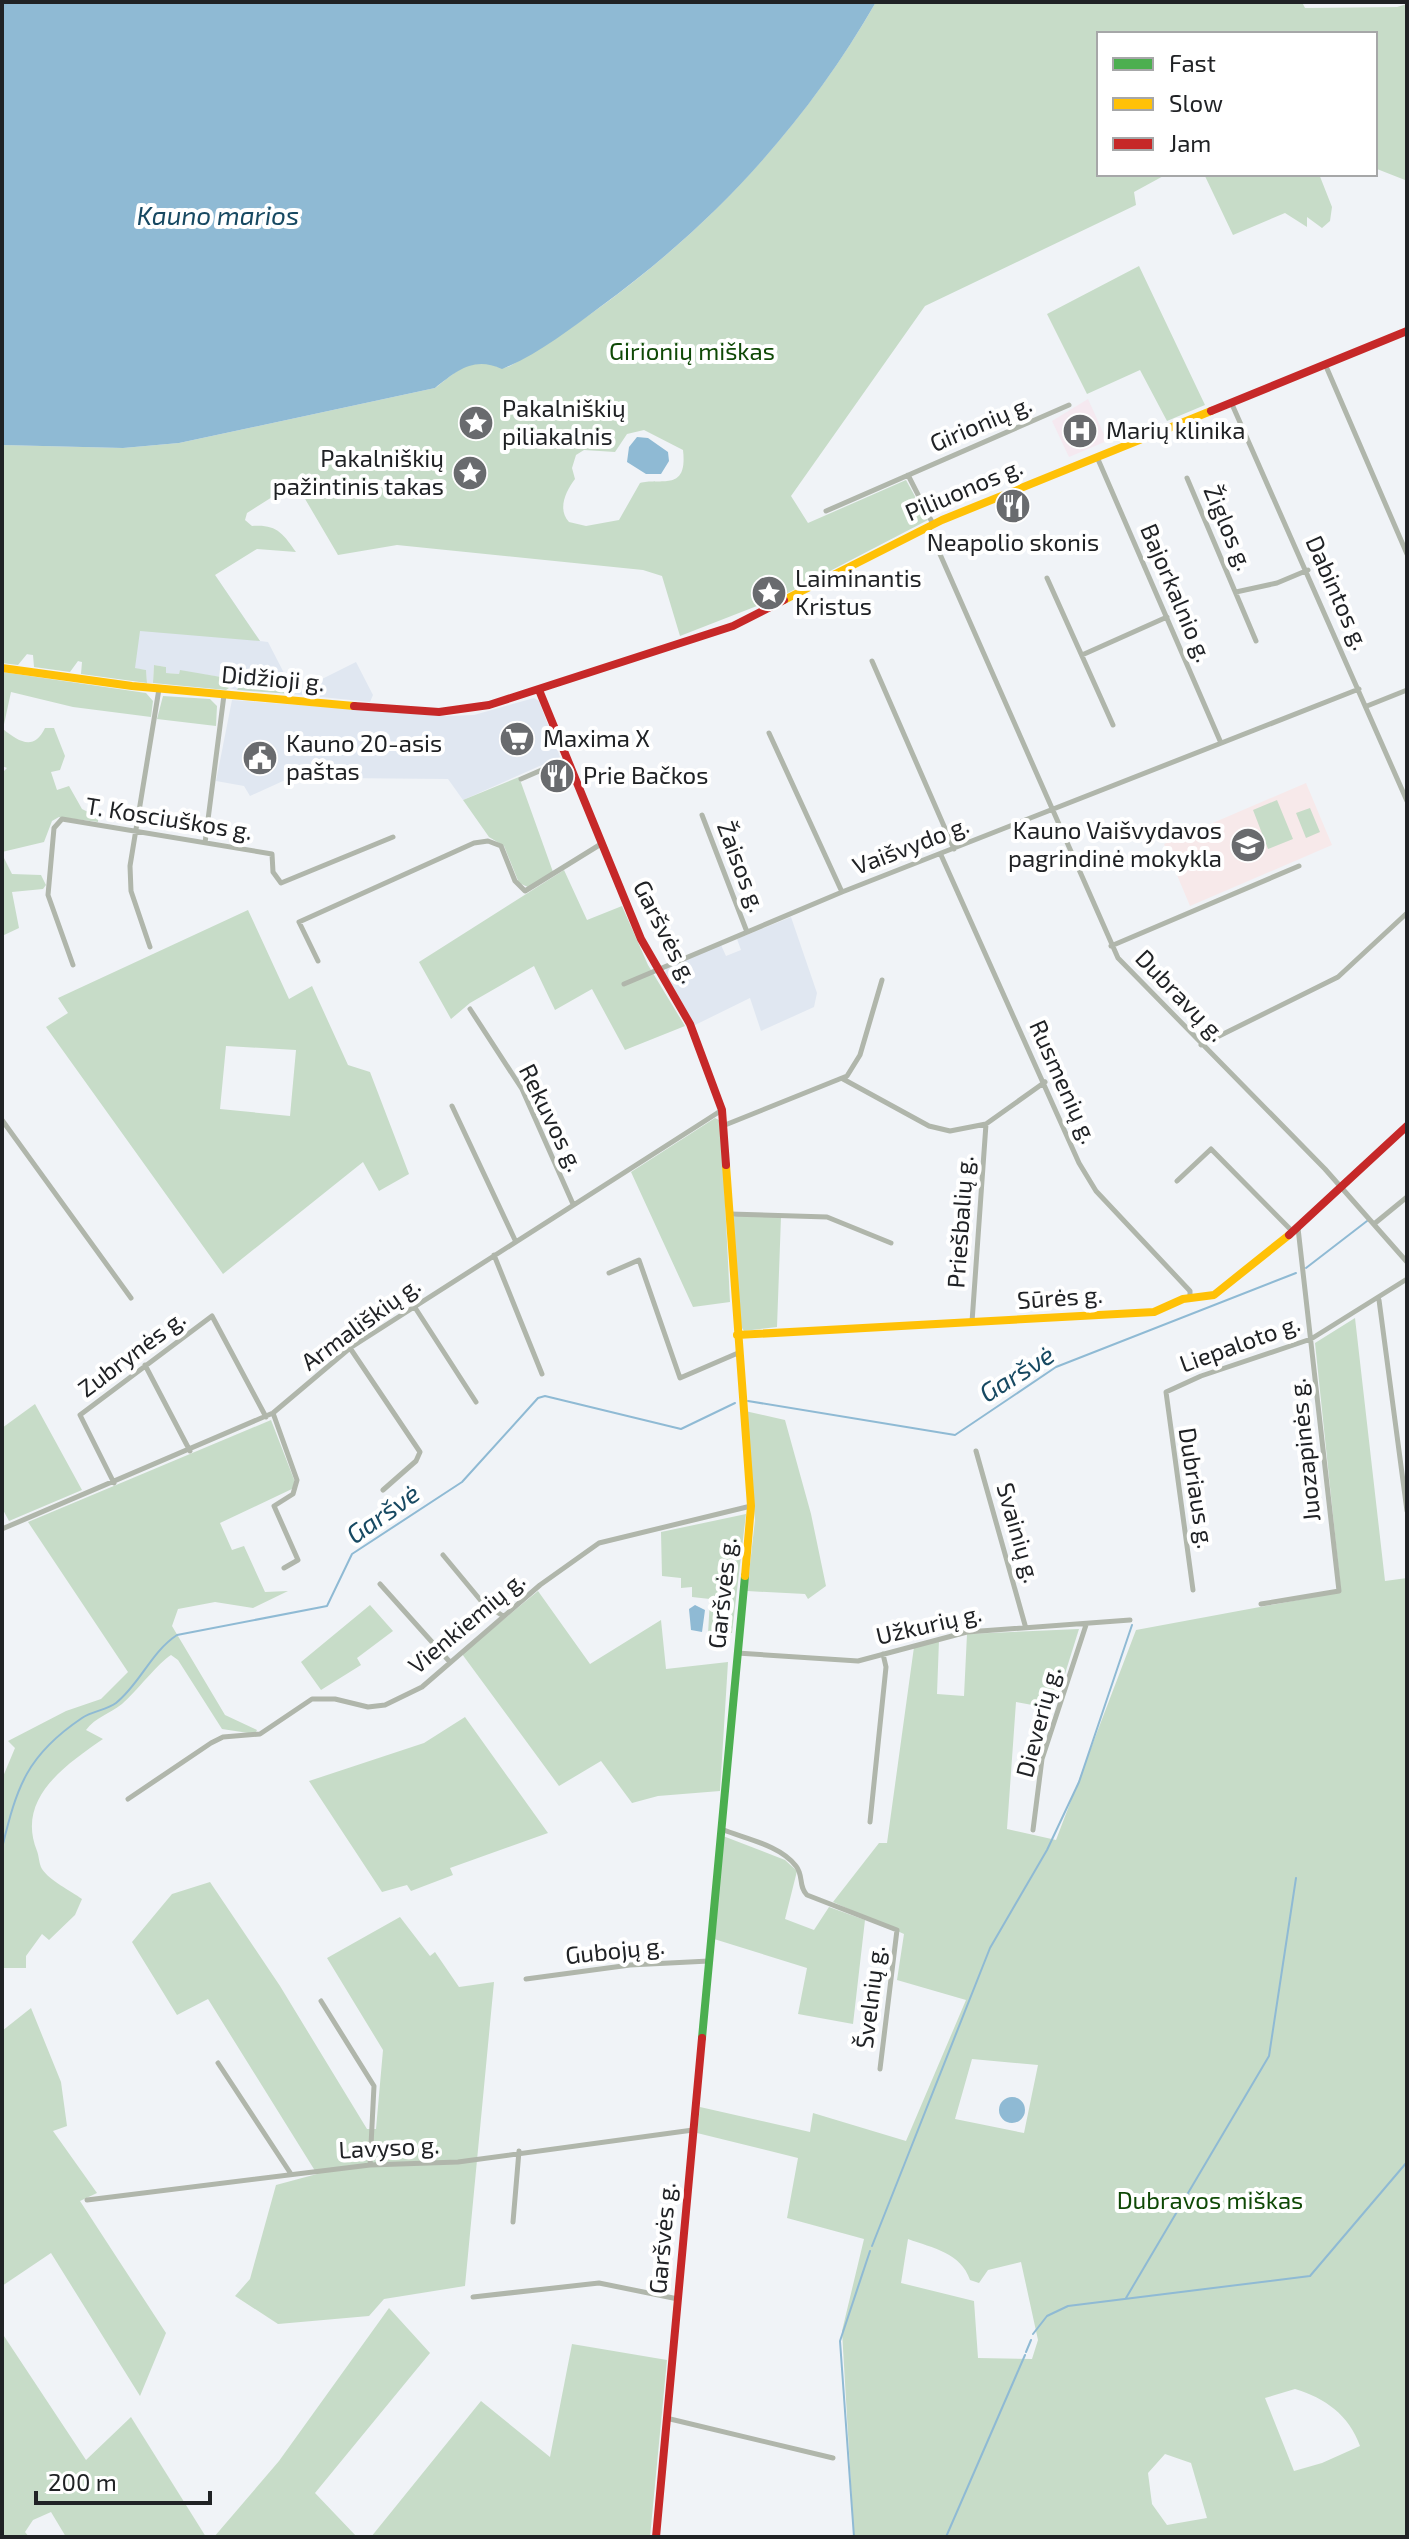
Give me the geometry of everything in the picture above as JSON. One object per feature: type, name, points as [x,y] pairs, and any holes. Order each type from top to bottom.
[{"type":"main road","name":"Piliuonos g.","points":[[539,690],[733,626],[930,525],[1407,331]]},
{"type":"main road","name":"Didžioji g.","points":[[2,668],[159,689],[439,712],[489,705],[539,690]]},
{"type":"main road","name":"Garšvės g.","points":[[539,690],[601,844],[656,968],[690,1024],[722,1110],[751,1506],[656,2537]]},
{"type":"main road","name":"Sūrės g.","points":[[737,1335],[1154,1312],[1190,1297],[1214,1295],[1295,1229],[1407,1126]]},
{"type":"street","points":[[1325,363],[1407,554]]},
{"type":"street","name":"Dabintos g.","points":[[1231,401],[1308,570],[1407,801]]},
{"type":"street","name":"Girionių g.","points":[[826,511],[1069,405]]},
{"type":"street","name":"Bajorkalnio g.","points":[[1097,457],[1221,743]]},
{"type":"street","name":"Girionių g.","points":[[908,475],[930,525]]},
{"type":"street","name":"Žiglos g.","points":[[1187,478],[1256,641]]},
{"type":"street","name":"Dubravų g.","points":[[930,525],[1111,946],[1126,969],[1341,1186],[1407,1262]]},
{"type":"street","name":"Žiglos g.","points":[[1236,592],[1277,583],[1308,570]]},
{"type":"street","points":[[1047,578],[1113,725]]},
{"type":"street","points":[[1082,655],[1167,617]]},
{"type":"street","points":[[872,661],[954,849]]},
{"type":"street","points":[[150,947],[131,891],[135,831],[159,689]]},
{"type":"street","name":"Vaišvydo g.","points":[[624,984],[842,892],[1359,689]]},
{"type":"street","points":[[1367,706],[1407,690]]},
{"type":"street","points":[[205,843],[224,695]]},
{"type":"street","points":[[769,733],[842,892]]},
{"type":"street","points":[[521,779],[567,759]]},
{"type":"street","name":"Žaisos g.","points":[[702,815],[747,932]]},
{"type":"street","name":"T. Kosciuškos g.","points":[[73,965],[48,895],[54,828],[62,819],[272,854],[273,872],[281,883],[393,837]]},
{"type":"street","points":[[318,961],[299,922],[474,843],[488,841],[501,846],[515,881],[525,891],[601,844]]},
{"type":"street","name":"Rusmenių g.","points":[[941,855],[1079,1163],[1096,1191],[1190,1291],[1190,1297]]},
{"type":"street","points":[[1111,946],[1299,866]]},
{"type":"street","points":[[1201,1045],[1338,977],[1407,913]]},
{"type":"street","points":[[725,1125],[843,1079],[860,1055],[882,980]]},
{"type":"street","name":"Rekuvos g.","points":[[470,1009],[522,1089],[573,1204]]},
{"type":"street","points":[[843,1079],[939,1130],[986,1124],[1045,1082]]},
{"type":"street","points":[[452,1106],[515,1240]]},
{"type":"street","name":"Armališkių g.","points":[[4,1529],[273,1413],[350,1348],[722,1110]]},
{"type":"street","points":[[2,1120],[131,1298]]},
{"type":"street","name":"Priešbalių g.","points":[[972,1323],[986,1124]]},
{"type":"street","points":[[1177,1181],[1211,1149],[1295,1229]]},
{"type":"street","points":[[1374,1224],[1407,1197]]},
{"type":"street","points":[[730,1214],[827,1217],[891,1243]]},
{"type":"street","name":"Juozapinės g.","points":[[1261,1604],[1339,1591],[1311,1339],[1295,1229]]},
{"type":"street","points":[[494,1255],[542,1374]]},
{"type":"street","points":[[609,1273],[639,1260],[680,1378],[738,1353]]},
{"type":"street","name":"Liepaloto g.","points":[[1166,1392],[1201,1376],[1311,1339],[1379,1300],[1407,1279]]},
{"type":"street","points":[[1379,1300],[1407,1511]]},
{"type":"street","points":[[414,1306],[476,1402]]},
{"type":"street","name":"Zubrynės g.","points":[[114,1483],[80,1415],[212,1316],[266,1417]]},
{"type":"street","points":[[350,1348],[420,1452],[416,1461],[383,1490]]},
{"type":"street","points":[[145,1365],[190,1451]]},
{"type":"street","name":"Dubriaus g.","points":[[1166,1392],[1193,1590]]},
{"type":"street","points":[[273,1413],[297,1480],[293,1494],[274,1506],[298,1560],[284,1568]]},
{"type":"street","name":"Svainių g.","points":[[976,1451],[1025,1625]]},
{"type":"street","name":"Vienkiemių g.","points":[[128,1799],[211,1743],[223,1737],[260,1734],[312,1699],[368,1707],[385,1705],[422,1687],[503,1616],[599,1543],[751,1506]]},
{"type":"street","points":[[2,1521],[4,1529]]},
{"type":"street","points":[[443,1555],[482,1602],[503,1616]]},
{"type":"street","points":[[380,1584],[449,1661]]},
{"type":"street","name":"Užkurių g.","points":[[736,1653],[858,1661],[930,1639],[1025,1625],[1086,1625],[1130,1620]]},
{"type":"street","name":"Dieverių g.","points":[[1033,1830],[1042,1759],[1086,1625]]},
{"type":"street","points":[[870,1822],[886,1667],[883,1654]]},
{"type":"street","name":"Švelnių g.","points":[[721,1829],[787,1854],[800,1871],[801,1886],[807,1895],[897,1930],[880,2069]]},
{"type":"street","name":"Gubojų g.","points":[[526,1979],[630,1965],[709,1961]]},
{"type":"street","points":[[321,2001],[374,2086],[370,2165]]},
{"type":"street","points":[[218,2063],[291,2174]]},
{"type":"street","name":"Lavyso g.","points":[[87,2200],[370,2165],[458,2162],[519,2151],[693,2130]]},
{"type":"street","points":[[513,2222],[519,2151]]},
{"type":"street","points":[[473,2297],[599,2283],[678,2299]]},
{"type":"street","points":[[666,2418],[833,2458]]},
{"type":"shaded area","name":"Marių klinika","points":[[1088,399],[1107,441],[1069,457],[1052,421]]},
{"type":"shaded area","points":[[2,520],[215,575],[260,641],[268,642],[284,673],[243,678],[237,690],[229,688],[221,677],[180,671],[179,674],[165,673],[166,667],[154,665],[153,683],[147,683],[146,670],[2,651]]},
{"type":"shaded area","points":[[356,662],[373,695],[370,702],[292,694]]},
{"type":"shaded area","points":[[534,698],[539,701],[560,757],[463,800],[448,779],[337,778],[335,767],[316,766],[250,796],[244,786],[216,781],[232,700],[446,716],[474,715]]},
{"type":"shaded area","name":"Kauno Vaišvydavos pagrindinė mokykla","points":[[1306,783],[1332,845],[1190,906],[1164,844]]},
{"type":"shaded area","points":[[791,917],[817,993],[814,1007],[761,1031],[750,998],[693,1026],[664,976],[667,966],[721,945],[726,956],[741,950],[737,939]]},
{"type":"green space","name":"Girionių miškas","points":[[876,2],[1302,2],[1305,8],[1397,7],[1407,4],[1407,186],[1405,180],[1377,169],[1377,32],[1097,32],[1097,176],[1163,176],[1134,192],[1136,205],[925,306],[791,496],[808,523],[906,480],[928,520],[780,597],[680,636],[662,576],[643,570],[397,545],[338,555],[301,492],[288,487],[247,513],[245,520],[252,526],[278,531],[296,552],[257,549],[215,575],[260,641],[140,631],[135,668],[146,670],[147,683],[81,674],[82,662],[78,661],[70,672],[34,667],[33,655],[27,654],[18,665],[2,663],[2,445],[123,448],[179,443],[435,388],[471,364],[510,366],[619,293],[669,252],[762,161],[803,111]],"holes":[[[644,430],[683,450],[683,464],[677,478],[640,483],[619,520],[586,526],[569,522],[565,517],[564,500],[575,479],[572,468],[576,455],[584,450],[615,452],[627,434]]]},
{"type":"green space","points":[[1205,176],[1320,176],[1332,207],[1330,221],[1322,228],[1307,217],[1307,227],[1285,213],[1233,235]]},
{"type":"green space","points":[[1139,266],[1205,405],[1167,421],[1140,370],[1087,394],[1047,314]]},
{"type":"green space","points":[[154,665],[166,667],[166,673],[179,674],[180,670],[221,677],[229,688],[153,683]]},
{"type":"green space","points":[[2,672],[146,693],[153,701],[151,717],[73,707],[11,692],[3,729],[15,738],[31,742],[45,728],[54,728],[65,756],[60,770],[51,772],[57,790],[69,786],[82,809],[98,817],[98,822],[59,817],[52,821],[44,842],[2,852],[2,773],[7,768],[2,766]]},
{"type":"green space","points":[[284,673],[292,694],[237,690],[243,678]]},
{"type":"green space","points":[[163,696],[210,699],[217,706],[216,726],[157,719]]},
{"type":"green space","points":[[519,777],[553,872],[530,888],[519,883],[504,846],[489,837],[463,800]]},
{"type":"green space","points":[[1277,800],[1293,839],[1268,849],[1253,810]]},
{"type":"green space","points":[[1310,808],[1320,832],[1306,838],[1296,813]]},
{"type":"green space","points":[[2,854],[12,874],[41,875],[46,885],[43,889],[12,892],[19,928],[2,936]]},
{"type":"green space","points":[[564,870],[587,920],[622,906],[648,965],[685,1026],[625,1050],[592,989],[555,1010],[534,966],[470,1003],[451,1019],[419,962]]},
{"type":"green space","points":[[248,910],[289,999],[312,986],[348,1065],[370,1072],[409,1174],[379,1191],[363,1162],[223,1274],[46,1027],[68,1013],[58,998]],"holes":[[[226,1046],[296,1050],[290,1116],[220,1109]]]},
{"type":"green space","points":[[715,1118],[721,1121],[730,1302],[693,1307],[631,1172]]},
{"type":"green space","points":[[733,1217],[781,1217],[777,1327],[744,1331],[740,1325]]},
{"type":"green space","name":"Dubravos miškas","points":[[1355,1318],[1385,1581],[1407,1578],[1407,2537],[854,2537],[842,2331],[864,2239],[787,2218],[798,2158],[697,2133],[700,2107],[810,2132],[813,2113],[906,2141],[966,2000],[897,1980],[904,1934],[833,1902],[879,1843],[887,1843],[914,1647],[939,1640],[937,1694],[964,1696],[967,1634],[1079,1629],[1054,1709],[1016,1702],[1007,1829],[1056,1840],[1136,1630],[1341,1592],[1315,1343]],"holes":[[[972,2059],[1038,2065],[1024,2133],[955,2119]],[[908,2239],[953,2258],[960,2263],[970,2280],[979,2283],[988,2270],[1021,2262],[1038,2340],[1032,2359],[978,2358],[974,2301],[901,2283]],[[1295,2389],[1316,2397],[1343,2417],[1360,2446],[1322,2463],[1294,2471],[1265,2398]],[[1165,2454],[1191,2463],[1207,2518],[1167,2525],[1152,2504],[1148,2473]]]},
{"type":"green space","points":[[35,1404],[82,1490],[9,1521],[2,1508],[2,1428]]},
{"type":"green space","points":[[745,1411],[785,1420],[811,1514],[826,1586],[808,1599],[805,1594],[747,1591],[755,1520]]},
{"type":"green space","points":[[271,1420],[295,1482],[294,1488],[220,1523],[232,1550],[244,1546],[265,1592],[288,1591],[253,1608],[215,1602],[178,1609],[172,1626],[225,1715],[257,1730],[255,1734],[222,1729],[178,1660],[171,1655],[122,1704],[90,1726],[86,1730],[103,1739],[73,1761],[48,1786],[38,1800],[32,1832],[42,1869],[82,1899],[75,1915],[49,1940],[42,1934],[26,1956],[26,1968],[2,1968],[2,1779],[15,1748],[8,1741],[66,1711],[101,1699],[128,1672],[28,1522]]},
{"type":"green space","points":[[746,1514],[732,1633],[708,1634],[710,1599],[692,1597],[692,1587],[681,1588],[681,1578],[662,1576],[661,1532]]},
{"type":"green space","points":[[538,1591],[590,1664],[661,1620],[666,1669],[728,1662],[720,1791],[658,1796],[632,1803],[601,1761],[559,1786],[462,1654]]},
{"type":"green space","points":[[370,1605],[393,1631],[357,1658],[361,1665],[321,1690],[301,1662]]},
{"type":"green space","points":[[465,1717],[548,1833],[450,1868],[453,1875],[411,1891],[407,1885],[382,1892],[309,1781],[424,1743]]},
{"type":"green space","points":[[723,1836],[785,1860],[797,1871],[785,1919],[814,1930],[829,1907],[865,1920],[853,2024],[798,2014],[807,1968],[714,1939]]},
{"type":"green space","points":[[210,1882],[280,1986],[367,2129],[376,2129],[383,2050],[327,1958],[400,1917],[430,1956],[435,1952],[459,1987],[494,1982],[465,2286],[384,2299],[369,2316],[278,2324],[235,2296],[250,2279],[276,2185],[317,2174],[208,1999],[177,2015],[132,1942],[172,1894]]},
{"type":"green space","points":[[31,2008],[61,2082],[67,2126],[53,2131],[97,2193],[80,2201],[166,2333],[140,2396],[51,2253],[2,2286],[2,2031]]},
{"type":"green space","points":[[389,2308],[430,2353],[315,2493],[357,2537],[214,2537],[279,2461]]},
{"type":"green space","points":[[2,2333],[86,2460],[131,2417],[206,2537],[66,2537],[51,2512],[33,2520],[25,2532],[29,2537],[2,2537]]},
{"type":"green space","points":[[572,2344],[667,2360],[650,2537],[371,2537],[481,2401],[550,2457]]},
{"type":"water","name":"Kauno marios","points":[[2,2],[876,2],[819,90],[754,170],[719,207],[641,275],[540,349],[502,369],[482,364],[466,367],[435,388],[179,443],[123,448],[2,445]]},
{"type":"water","points":[[637,437],[648,438],[668,452],[669,461],[661,474],[646,474],[627,462],[629,447]]},
{"type":"water","points":[[695,1605],[705,1610],[702,1632],[691,1630],[689,1609]]},
{"type":"water","points":[[1012,2097],[1021,2101],[1025,2110],[1021,2119],[1012,2123],[1003,2119],[999,2110],[1003,2101]]},
{"type":"waterway","name":"Garšvė","points":[[1306,1268],[1367,1221]]},
{"type":"waterway","name":"Garšvė","points":[[748,1401],[955,1435],[1056,1367],[1296,1273]]},
{"type":"waterway","name":"Garšvė","points":[[2,1848],[19,1789],[36,1759],[48,1745],[82,1718],[116,1703],[168,1642],[177,1635],[327,1606],[352,1554],[462,1482],[538,1398],[545,1396],[681,1429],[735,1403]]},
{"type":"waterway","points":[[872,2246],[990,1948],[1047,1850],[1079,1782],[1132,1625]]},
{"type":"waterway","points":[[1126,2298],[1269,2056],[1296,1878]]},
{"type":"waterway","points":[[1033,2334],[1047,2316],[1068,2306],[1310,2276],[1407,2162]]},
{"type":"waterway","points":[[854,2537],[840,2341],[870,2251]]},
{"type":"waterway","points":[[1026,2352],[1031,2340]]},
{"type":"waterway","points":[[946,2537],[1025,2355]]},
{"type":"traffic: fast","points":[[702,2038],[745,1576]]},
{"type":"traffic: slow","points":[[784,600],[942,520],[1211,411]]},
{"type":"traffic: slow","points":[[2,668],[132,686],[354,706]]},
{"type":"traffic: slow","points":[[726,1165],[751,1506],[745,1576]]},
{"type":"traffic: slow","points":[[737,1335],[1154,1312],[1183,1299],[1214,1295],[1289,1235]]},
{"type":"traffic: jam","points":[[1211,411],[1407,331]]},
{"type":"traffic: jam","points":[[354,706],[439,712],[489,705],[733,626],[784,600]]},
{"type":"traffic: jam","points":[[539,690],[641,939],[690,1024],[722,1110],[726,1165]]},
{"type":"traffic: jam","points":[[1289,1235],[1407,1126]]},
{"type":"traffic: jam","points":[[656,2537],[702,2038]]},
{"type":"place","name":"Pakalniškių piliakalnis","points":[[476,423]]},
{"type":"place","name":"Marių klinika","points":[[1080,431]]},
{"type":"place","name":"Pakalniškių pažintinis takas","points":[[470,473]]},
{"type":"place","name":"Neapolio skonis","points":[[1013,506]]},
{"type":"place","name":"Laiminantis Kristus","points":[[769,593]]},
{"type":"place","name":"Maxima X","points":[[517,739]]},
{"type":"place","name":"Kauno 20-asis paštas","points":[[260,758]]},
{"type":"place","name":"Prie Bačkos","points":[[557,776]]},
{"type":"place","name":"Kauno Vaišvydavos pagrindinė mokykla","points":[[1248,845]]}]
